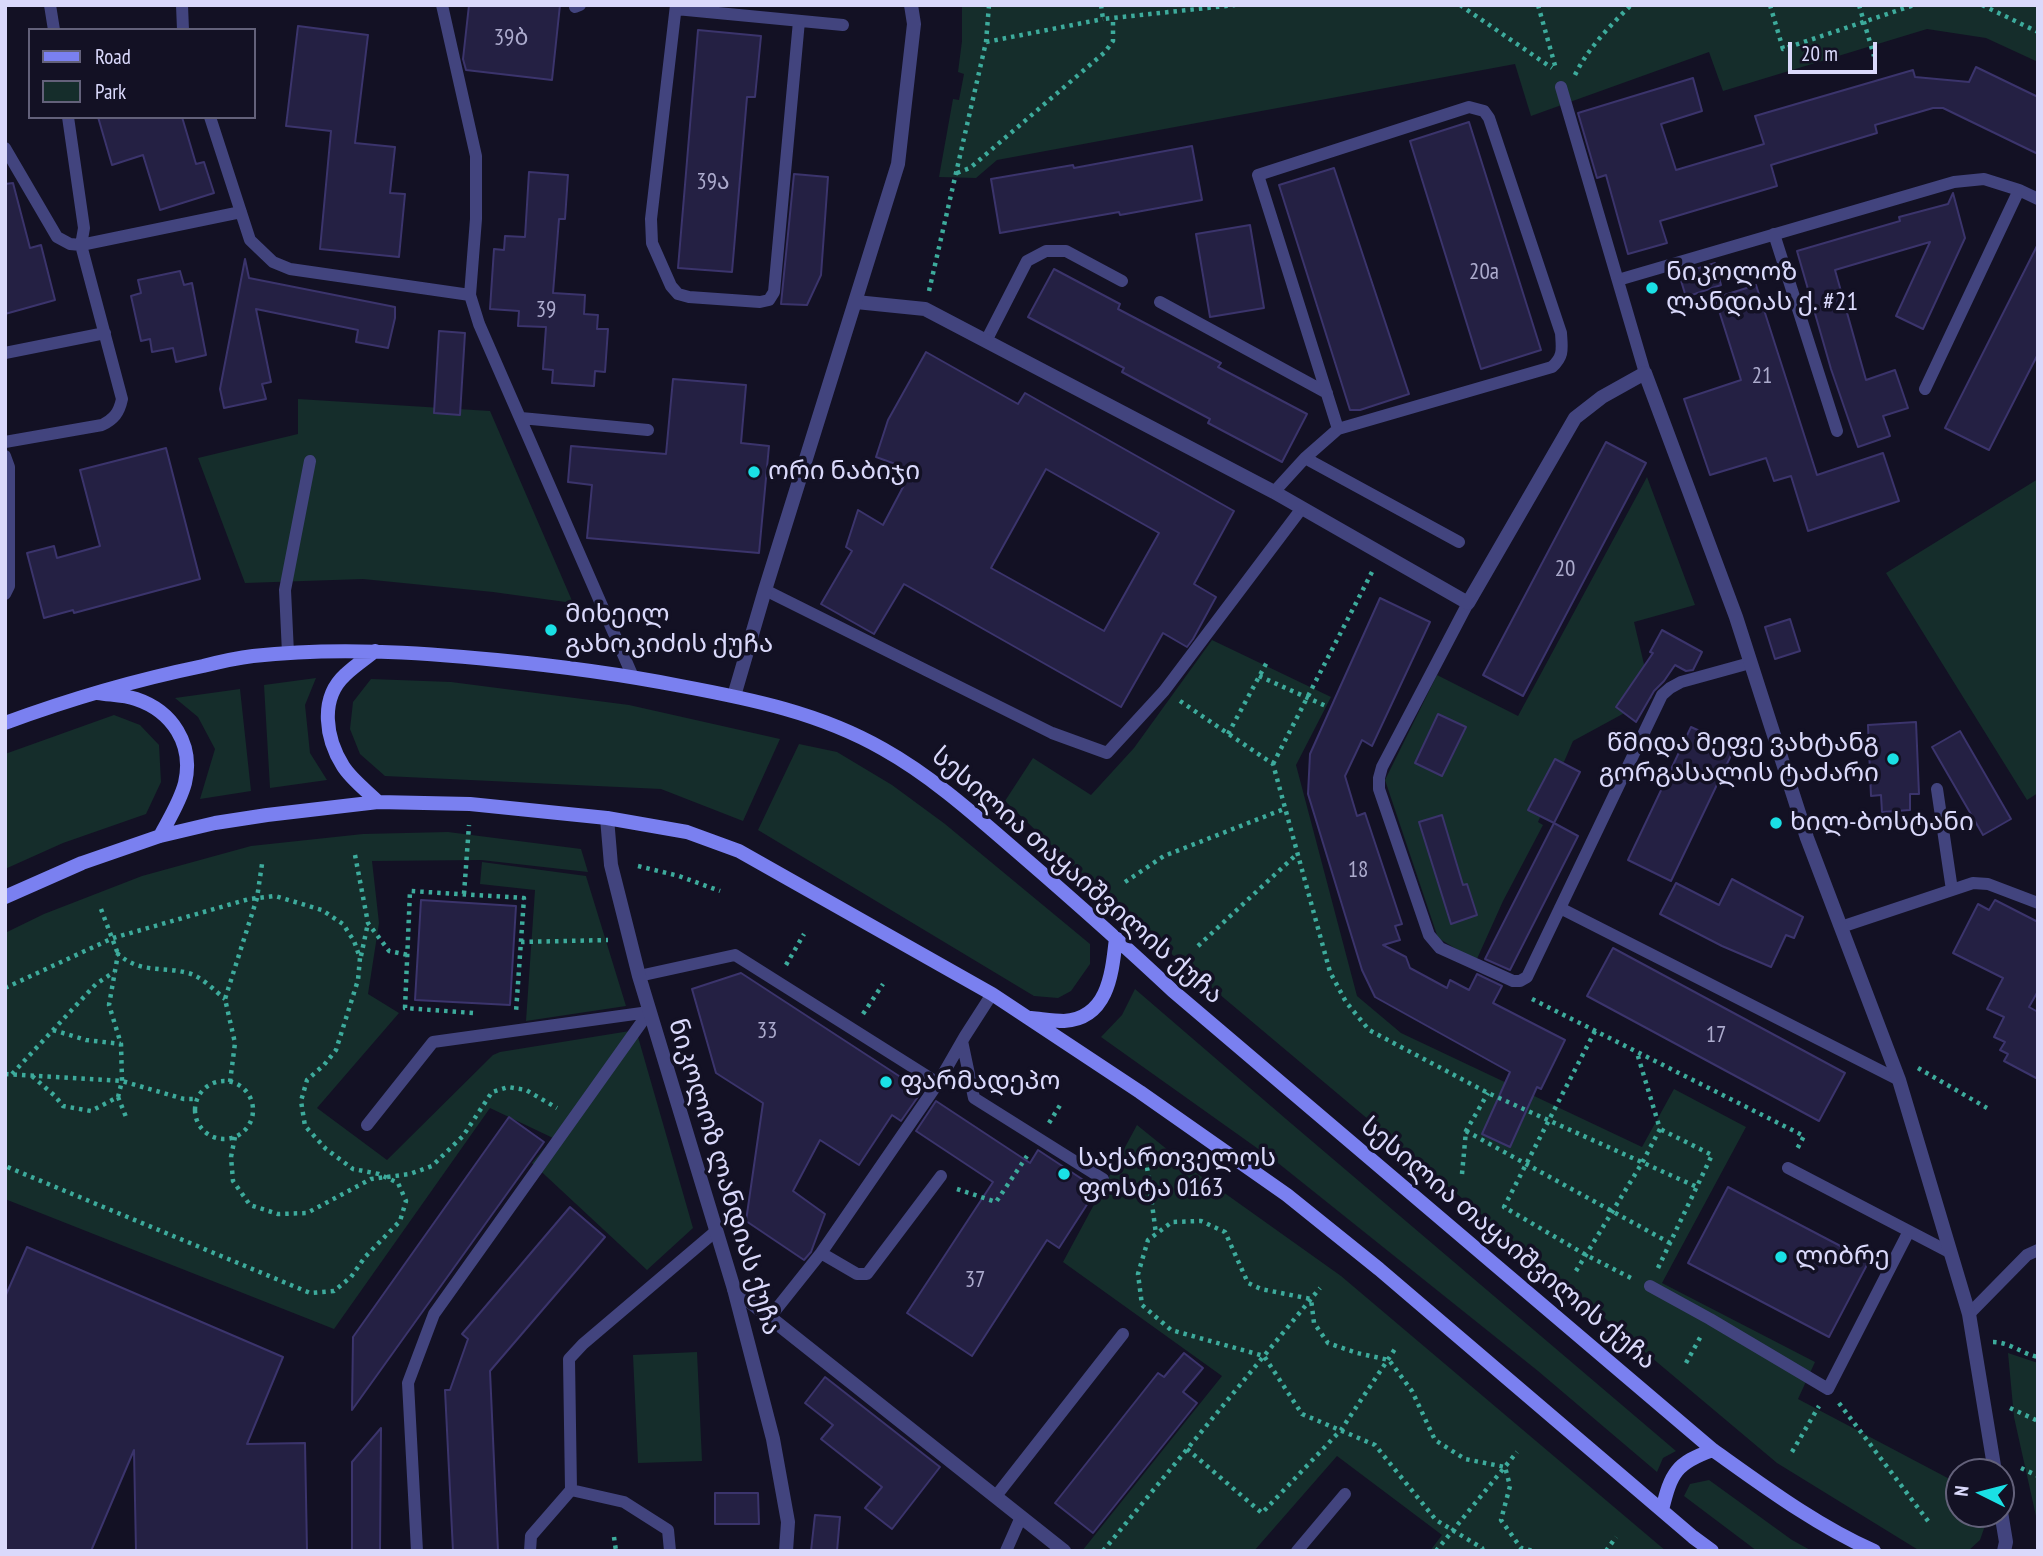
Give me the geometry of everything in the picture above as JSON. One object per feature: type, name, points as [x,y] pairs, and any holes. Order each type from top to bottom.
[{"type":"main road","name":"სესილია თაყაიშვილის ქუჩა","points":[[5,723],[93,692],[250,656],[375,651],[473,657],[633,677],[734,696],[801,713],[842,729],[880,747],[924,774],[978,817],[1116,938],[1173,992],[1713,1450],[1785,1501],[1847,1539],[1874,1551]]},
{"type":"main road","points":[[375,651],[343,676],[330,698],[327,717],[330,738],[344,768],[378,802]]},
{"type":"main road","points":[[93,692],[134,699],[159,709],[175,726],[183,741],[187,757],[185,781],[160,836]]},
{"type":"main road","points":[[5,897],[82,863],[160,836],[215,823],[378,802],[470,804],[607,818],[687,832],[739,851],[992,994],[1140,1092],[1287,1195],[1379,1269],[1712,1551]]},
{"type":"main road","points":[[1030,1018],[1065,1021],[1084,1016],[1094,1009],[1110,983],[1116,938]]},
{"type":"main road","points":[[1662,1510],[1668,1484],[1677,1470],[1692,1457],[1713,1450]]},
{"type":"street","points":[[734,696],[898,164],[914,23],[911,5]]},
{"type":"street","points":[[856,302],[925,309],[1274,492],[1468,603],[1575,418],[1602,397],[1645,373],[1736,617],[1807,838],[1899,1080],[1969,1314],[1993,1458]]},
{"type":"street","name":"ნიკოლოზ ლანდიას ქუჩა","points":[[607,818],[611,865],[639,976],[734,1289],[774,1439],[788,1522],[786,1551]]},
{"type":"street","points":[[734,1289],[1064,1551]]},
{"type":"street","points":[[2004,1528],[2006,1542],[2004,1551]]},
{"type":"lane","points":[[50,5],[54,28]]},
{"type":"lane","points":[[182,5],[183,28]]},
{"type":"lane","points":[[442,5],[476,156],[476,219],[470,295],[479,324],[633,677]]},
{"type":"lane","points":[[799,21],[774,292],[769,300],[761,302],[678,294],[671,286],[652,243],[651,219],[676,7],[843,25]]},
{"type":"lane","points":[[1563,92],[1645,373]]},
{"type":"lane","points":[[1274,492],[1305,458],[1338,429],[1552,367],[1560,360],[1561,333],[1489,118],[1484,111],[1469,107],[1258,174],[1338,429]]},
{"type":"lane","points":[[5,442],[103,425],[113,419],[122,400],[81,245],[85,228],[68,119]]},
{"type":"lane","points":[[211,119],[250,240],[274,262],[290,269],[470,295]]},
{"type":"lane","points":[[5,148],[57,237],[70,244],[81,245],[241,212]]},
{"type":"lane","points":[[1618,280],[1954,182],[1984,180],[2019,190],[2038,199]]},
{"type":"lane","points":[[1925,389],[2019,190]]},
{"type":"lane","points":[[1774,234],[1837,431]]},
{"type":"lane","points":[[986,341],[1027,261],[1046,251],[1066,251],[1122,281]]},
{"type":"lane","points":[[1160,302],[1326,393]]},
{"type":"lane","points":[[5,353],[105,333]]},
{"type":"lane","points":[[521,418],[648,430]]},
{"type":"lane","points":[[5,456],[9,467],[9,586],[5,594]]},
{"type":"lane","points":[[1305,458],[1459,542]]},
{"type":"lane","points":[[288,653],[285,590],[310,461]]},
{"type":"lane","points":[[765,590],[1052,733],[1107,753],[1164,691],[1302,508]]},
{"type":"lane","points":[[1468,603],[1382,766],[1379,789],[1434,943],[1513,981],[1527,977],[1662,695],[1681,682],[1750,663]]},
{"type":"lane","points":[[1937,789],[1952,890]]},
{"type":"lane","points":[[1841,928],[1973,883],[1989,884],[2038,903]]},
{"type":"lane","points":[[1560,908],[1899,1080]]},
{"type":"lane","points":[[639,976],[735,955],[938,1083]]},
{"type":"lane","points":[[770,1317],[821,1254],[938,1083],[992,994]]},
{"type":"lane","points":[[367,1125],[433,1042],[649,1012]]},
{"type":"lane","points":[[417,1551],[408,1383],[434,1314],[649,1012]]},
{"type":"lane","points":[[962,1041],[974,1098],[1103,1179]]},
{"type":"lane","points":[[1788,1168],[1951,1252]]},
{"type":"lane","points":[[821,1254],[857,1274],[867,1274],[938,1179]]},
{"type":"lane","points":[[530,1551],[531,1536],[571,1490],[569,1359],[583,1344],[716,1231]]},
{"type":"lane","points":[[1650,1286],[1828,1390],[1909,1231]]},
{"type":"lane","points":[[1969,1314],[2027,1255],[2038,1250]]},
{"type":"lane","points":[[996,1496],[1124,1334]]},
{"type":"lane","points":[[571,1490],[624,1502],[668,1530],[670,1551]]},
{"type":"lane","points":[[1297,1551],[1345,1494]]},
{"type":"lane","points":[[1006,1551],[1021,1517]]},
{"type":"path","points":[[925,309],[986,42],[989,6],[999,5]]},
{"type":"path","points":[[1101,5],[1103,19]]},
{"type":"path","points":[[986,42],[1103,19],[1235,5]]},
{"type":"path","points":[[1460,5],[1556,71]]},
{"type":"path","points":[[1538,5],[1563,92]]},
{"type":"path","points":[[1563,92],[1607,29],[1631,5]]},
{"type":"path","points":[[1770,5],[1783,49],[1914,5]]},
{"type":"path","points":[[1859,5],[1874,56]]},
{"type":"path","points":[[1983,5],[2038,32]]},
{"type":"path","points":[[956,173],[970,168],[1105,52],[1113,41],[1113,18]]},
{"type":"path","points":[[1381,554],[1273,764],[1330,972],[1346,1002],[1369,1030],[1488,1093],[1697,1187]]},
{"type":"path","points":[[1228,734],[1266,662]]},
{"type":"path","points":[[1259,676],[1328,707]]},
{"type":"path","points":[[1164,691],[1273,764]]},
{"type":"path","points":[[464,894],[470,804]]},
{"type":"path","points":[[1125,882],[1164,856],[1284,809]]},
{"type":"path","points":[[1198,946],[1297,854]]},
{"type":"path","points":[[5,1166],[310,1293],[334,1291],[351,1277],[365,1257],[400,1221],[406,1201],[398,1183],[379,1174],[353,1169],[326,1149],[305,1126],[301,1101],[307,1080],[324,1065],[335,1050],[358,980],[368,923],[355,855]]},
{"type":"path","points":[[229,1082],[234,1044],[225,999],[257,898],[262,864]]},
{"type":"path","points":[[638,866],[679,876],[720,891]]},
{"type":"path","points":[[474,1013],[405,1008],[410,891],[524,898],[515,1031]]},
{"type":"path","points":[[5,988],[113,938],[257,898],[275,896],[323,910],[343,924],[354,941],[360,958]]},
{"type":"path","points":[[101,909],[118,954],[109,1004],[121,1045],[122,1081],[118,1097],[126,1117]]},
{"type":"path","points":[[368,923],[389,951],[408,955]]},
{"type":"path","points":[[777,981],[804,934]]},
{"type":"path","points":[[521,942],[611,940]]},
{"type":"path","points":[[118,954],[129,964],[147,969],[190,973],[225,999]]},
{"type":"path","points":[[12,1074],[96,984],[115,972]]},
{"type":"path","points":[[1520,981],[1530,997],[1804,1136],[1788,1168]]},
{"type":"path","points":[[853,1029],[883,984]]},
{"type":"path","points":[[53,1030],[86,1041],[121,1045]]},
{"type":"path","points":[[1595,1031],[1504,1207],[1586,1255],[1650,1286],[1712,1155],[1660,1129]]},
{"type":"path","points":[[1888,1051],[1987,1108]]},
{"type":"path","points":[[1576,1271],[1660,1129],[1637,1052]]},
{"type":"path","points":[[5,1074],[122,1081],[184,1099],[197,1099]]},
{"type":"path","points":[[32,1076],[55,1096],[63,1107],[91,1111],[118,1097]]},
{"type":"path","points":[[217,1082],[229,1082],[243,1087],[253,1111],[248,1127],[234,1137],[216,1138],[201,1126],[197,1118],[197,1099],[209,1086],[217,1082]]},
{"type":"path","points":[[234,1137],[230,1157],[233,1181],[250,1205],[278,1214],[307,1213],[371,1179],[410,1174],[432,1166],[463,1136],[492,1092],[508,1087],[526,1090],[573,1117]]},
{"type":"path","points":[[1462,1174],[1466,1131],[1488,1093]]},
{"type":"path","points":[[938,1179],[996,1202],[1062,1102]]},
{"type":"path","points":[[1466,1131],[1670,1243]]},
{"type":"path","points":[[1146,1159],[1156,1234]]},
{"type":"path","points":[[1311,1299],[1261,1289],[1248,1283],[1225,1232],[1201,1221],[1172,1222],[1148,1240],[1138,1274],[1142,1305],[1171,1330],[1264,1356],[1302,1414],[1375,1445],[1436,1520],[1483,1551]]},
{"type":"path","points":[[1103,1551],[1320,1288]]},
{"type":"path","points":[[1311,1299],[1314,1323],[1328,1343],[1389,1360],[1412,1391],[1435,1440],[1465,1460],[1505,1467]]},
{"type":"path","points":[[1686,1363],[1710,1319]]},
{"type":"path","points":[[1974,1342],[2003,1342],[2038,1357]]},
{"type":"path","points":[[1187,1449],[1262,1513],[1341,1430],[1395,1349]]},
{"type":"path","points":[[1792,1452],[1828,1390],[1931,1525]]},
{"type":"path","points":[[2010,1408],[2038,1421]]},
{"type":"path","points":[[1436,1551],[1517,1452]]},
{"type":"path","points":[[1505,1467],[1510,1486],[1501,1520],[1521,1548],[1534,1551]]},
{"type":"path","points":[[2021,1468],[2038,1476]]},
{"type":"path","points":[[614,1537],[616,1551]]},
{"type":"path","points":[[1606,1551],[1616,1537]]},
{"type":"green space","points":[[962,5],[2038,5],[2038,62],[1986,38],[1927,29],[1723,91],[1709,52],[1531,116],[1515,64],[997,160],[976,178],[939,177],[953,99],[959,100],[964,74],[958,72],[962,41]]},
{"type":"green space","points":[[298,399],[490,411],[573,603],[363,579],[245,583],[198,458],[298,434]]},
{"type":"green space","points":[[1647,477],[1695,605],[1634,622],[1652,698],[1573,741],[1538,822],[1543,825],[1503,901],[1476,961],[1438,938],[1385,780],[1437,675],[1518,716]]},
{"type":"green space","points":[[2038,479],[2038,793],[2027,800],[1886,573]]},
{"type":"green space","points":[[1212,640],[1331,697],[1296,765],[1357,996],[1401,1033],[1642,1147],[1674,1089],[1746,1127],[1662,1283],[1815,1362],[1798,1399],[1945,1477],[1945,1528],[1984,1528],[1980,1540],[1968,1551],[1920,1551],[1777,1463],[1118,909],[1005,801],[1033,758],[1091,795],[1134,748]]},
{"type":"green space","points":[[316,678],[305,705],[310,753],[327,780],[270,788],[264,685]]},
{"type":"green space","points":[[371,679],[451,682],[629,705],[780,739],[743,821],[661,789],[385,776],[360,754],[350,729],[353,702]]},
{"type":"green space","points":[[240,689],[251,791],[200,799],[215,749],[198,717],[175,698]]},
{"type":"green space","points":[[114,715],[140,725],[159,745],[161,782],[146,814],[63,843],[5,869],[5,754]]},
{"type":"green space","points":[[799,744],[837,752],[892,785],[945,824],[1090,944],[1090,964],[1071,991],[1058,998],[1034,996],[758,830]]},
{"type":"green space","points":[[448,832],[581,849],[588,872],[481,860],[372,861],[379,923],[368,994],[399,1013],[317,1108],[387,1160],[493,1055],[636,1030],[693,1228],[647,1270],[532,1163],[553,1138],[490,1108],[334,1329],[5,1199],[5,933],[44,914],[142,876],[251,846],[363,834]]},
{"type":"green space","points":[[482,862],[586,876],[626,1006],[526,1021],[535,890],[480,884]]},
{"type":"green space","points":[[1135,989],[1676,1451],[1663,1458],[1657,1472],[1538,1371],[1278,1163],[1101,1037],[1122,1015]]},
{"type":"green space","points":[[1137,1125],[1195,1172],[1341,1276],[1666,1551],[1430,1551],[1442,1535],[1337,1456],[1254,1551],[1082,1551],[1222,1376],[1063,1262]]},
{"type":"green space","points":[[697,1352],[702,1461],[638,1463],[633,1355]]},
{"type":"green space","points":[[2008,1353],[2038,1363],[2038,1525],[2014,1417]]},
{"type":"green space","points":[[1709,1480],[1792,1540],[1812,1551],[1757,1551],[1684,1496],[1690,1484]]},
{"type":"building","points":[[469,5],[560,5],[552,80],[466,70],[463,59]]},
{"type":"building","points":[[298,26],[368,35],[355,143],[395,147],[390,193],[405,194],[399,257],[320,249],[331,131],[286,126]]},
{"type":"building","points":[[698,30],[761,36],[755,97],[747,97],[732,272],[678,268]]},
{"type":"building","points":[[1976,67],[2038,97],[2038,154],[1943,108],[1933,108],[1875,125],[1877,133],[1771,165],[1777,186],[1660,221],[1667,243],[1628,254],[1606,175],[1597,178],[1578,113],[1693,78],[1702,111],[1661,124],[1676,170],[1764,144],[1755,116],[1913,70],[1915,77],[1969,82]]},
{"type":"building","points":[[99,119],[183,119],[196,164],[204,162],[214,193],[160,210],[143,155],[112,165]]},
{"type":"building","points":[[1469,122],[1541,350],[1481,369],[1410,141]]},
{"type":"building","points":[[1192,146],[1202,200],[1000,233],[991,179],[1073,165],[1074,168]]},
{"type":"building","points":[[1334,168],[1409,394],[1360,410],[1350,410],[1279,185]]},
{"type":"building","points":[[529,172],[568,175],[565,219],[559,219],[553,293],[585,295],[584,314],[598,315],[597,329],[608,329],[605,372],[595,371],[594,386],[552,383],[553,370],[543,369],[546,327],[518,326],[519,311],[490,309],[494,249],[504,250],[505,236],[525,237]]},
{"type":"building","points":[[794,174],[828,177],[821,275],[807,305],[781,304]]},
{"type":"building","points":[[13,183],[30,248],[41,245],[55,300],[5,314],[5,184]]},
{"type":"building","points":[[1953,193],[1965,238],[1923,329],[1896,316],[1930,242],[1835,270],[1866,380],[1895,370],[1908,408],[1883,416],[1890,436],[1858,447],[1831,369],[1797,251],[1900,221],[1899,217],[1948,204]]},
{"type":"building","points":[[1250,225],[1264,308],[1210,317],[1196,234]]},
{"type":"building","points":[[2038,244],[2038,354],[1989,450],[1945,428]]},
{"type":"building","points":[[245,259],[249,278],[395,307],[388,348],[356,342],[358,330],[256,309],[271,382],[262,384],[266,399],[224,408],[220,389]]},
{"type":"building","points":[[1715,263],[1721,285],[1686,297],[1679,274]]},
{"type":"building","points":[[1054,269],[1120,304],[1118,309],[1221,363],[1218,367],[1307,414],[1282,462],[1208,423],[1210,419],[1122,372],[1124,368],[1028,317]]},
{"type":"building","points":[[180,271],[184,285],[192,283],[206,355],[176,362],[173,348],[152,352],[150,339],[141,341],[131,296],[141,293],[138,280]]},
{"type":"building","points":[[1756,285],[1817,475],[1883,453],[1899,501],[1808,531],[1791,476],[1774,481],[1766,458],[1710,475],[1684,399],[1741,380],[1715,298]]},
{"type":"building","points":[[439,331],[465,333],[460,415],[434,413]]},
{"type":"building","points":[[926,352],[1018,404],[1025,393],[1234,511],[1194,584],[1216,597],[1193,639],[1187,647],[1163,633],[1121,707],[904,584],[874,634],[821,604],[852,551],[846,547],[858,510],[883,525],[912,470],[876,457],[888,420]],"holes":[[[1046,469],[1159,533],[1104,631],[991,568]]]},
{"type":"building","points":[[673,379],[746,385],[741,443],[769,446],[759,553],[587,538],[592,485],[568,482],[571,446],[666,454]]},
{"type":"building","points":[[1606,442],[1646,463],[1523,696],[1483,675]]},
{"type":"building","points":[[166,448],[200,579],[74,613],[73,610],[44,618],[27,553],[54,546],[57,558],[100,546],[80,470]]},
{"type":"building","points":[[1380,598],[1430,622],[1372,746],[1362,740],[1345,776],[1357,816],[1365,813],[1402,924],[1395,926],[1400,940],[1383,945],[1406,957],[1410,968],[1447,988],[1450,980],[1469,990],[1477,974],[1502,986],[1493,1003],[1565,1040],[1541,1089],[1537,1087],[1510,1147],[1482,1134],[1510,1072],[1375,997],[1362,970],[1308,794],[1310,754]]},
{"type":"building","points":[[1790,619],[1800,651],[1775,659],[1765,627]]},
{"type":"building","points":[[1662,630],[1702,652],[1693,670],[1686,671],[1675,665],[1654,691],[1636,722],[1616,707],[1653,653],[1650,652]]},
{"type":"building","points":[[1438,714],[1466,727],[1442,776],[1415,763]]},
{"type":"building","name":"წმიდა მეფე ვახტანგ გორგასალის ტაძარი","points":[[1916,722],[1919,794],[1910,794],[1910,810],[1882,812],[1881,795],[1871,796],[1868,725]]},
{"type":"building","points":[[1691,727],[1735,747],[1671,881],[1628,860]]},
{"type":"building","points":[[1960,731],[2011,819],[1983,835],[1932,747]]},
{"type":"building","points":[[1555,759],[1580,772],[1554,823],[1528,810]]},
{"type":"building","points":[[1442,815],[1463,885],[1467,884],[1477,915],[1451,924],[1419,822]]},
{"type":"building","points":[[1554,823],[1578,836],[1510,970],[1485,959]]},
{"type":"building","points":[[1732,879],[1803,917],[1794,938],[1786,935],[1771,967],[1722,946],[1660,914],[1676,883],[1719,905]]},
{"type":"building","points":[[421,900],[516,906],[510,1005],[415,1000]]},
{"type":"building","points":[[1995,900],[2038,922],[2038,991],[2029,1007],[2038,1012],[2038,1079],[2004,1061],[2008,1054],[2000,1050],[2005,1042],[1994,1037],[2004,1017],[1987,1009],[2003,978],[1953,953],[1978,904],[1989,910]]},
{"type":"building","points":[[1613,948],[1845,1073],[1819,1121],[1587,996]]},
{"type":"building","points":[[741,973],[922,1091],[901,1121],[892,1115],[859,1165],[820,1140],[793,1191],[825,1214],[811,1252],[804,1260],[746,1221],[763,1103],[716,1073],[692,989]]},
{"type":"building","points":[[936,1101],[1030,1163],[1038,1150],[1097,1189],[1059,1248],[1047,1240],[972,1356],[907,1313],[993,1182],[916,1131]]},
{"type":"building","points":[[509,1117],[544,1142],[352,1410],[353,1337]]},
{"type":"building","points":[[1728,1187],[1869,1261],[1829,1337],[1688,1263]]},
{"type":"building","points":[[570,1207],[605,1237],[490,1371],[498,1551],[453,1551],[445,1390],[450,1390],[468,1339],[462,1334]]},
{"type":"building","points":[[27,1247],[283,1357],[247,1444],[305,1443],[307,1551],[136,1551],[134,1450],[91,1551],[5,1551],[5,1297]]},
{"type":"building","points":[[1184,1353],[1203,1368],[1183,1392],[1197,1403],[1093,1533],[1055,1503],[1158,1373],[1164,1377]]},
{"type":"building","points":[[825,1377],[940,1467],[892,1529],[865,1508],[882,1487],[821,1439],[833,1425],[805,1403]]},
{"type":"building","points":[[381,1428],[380,1551],[352,1551],[352,1462]]},
{"type":"building","points":[[715,1493],[758,1493],[759,1524],[715,1524]]},
{"type":"building","points":[[815,1515],[840,1517],[837,1551],[811,1551]]},
{"type":"place","name":"ნიკოლოზ ლანდიას ქ. #21","points":[[1652,288]]},
{"type":"place","name":"ორი ნაბიჯი","points":[[754,472]]},
{"type":"place","name":"მიხეილ გახოკიძის ქუჩა","points":[[551,630]]},
{"type":"place","name":"წმიდა მეფე ვახტანგ გორგასალის ტაძარი","points":[[1893,759]]},
{"type":"place","name":"ხილ-ბოსტანი","points":[[1776,823]]},
{"type":"place","name":"ფარმადეპო","points":[[886,1082]]},
{"type":"place","name":"საქართველოს ფოსტა 0163","points":[[1064,1174]]},
{"type":"place","name":"ლიბრე","points":[[1781,1257]]}]
